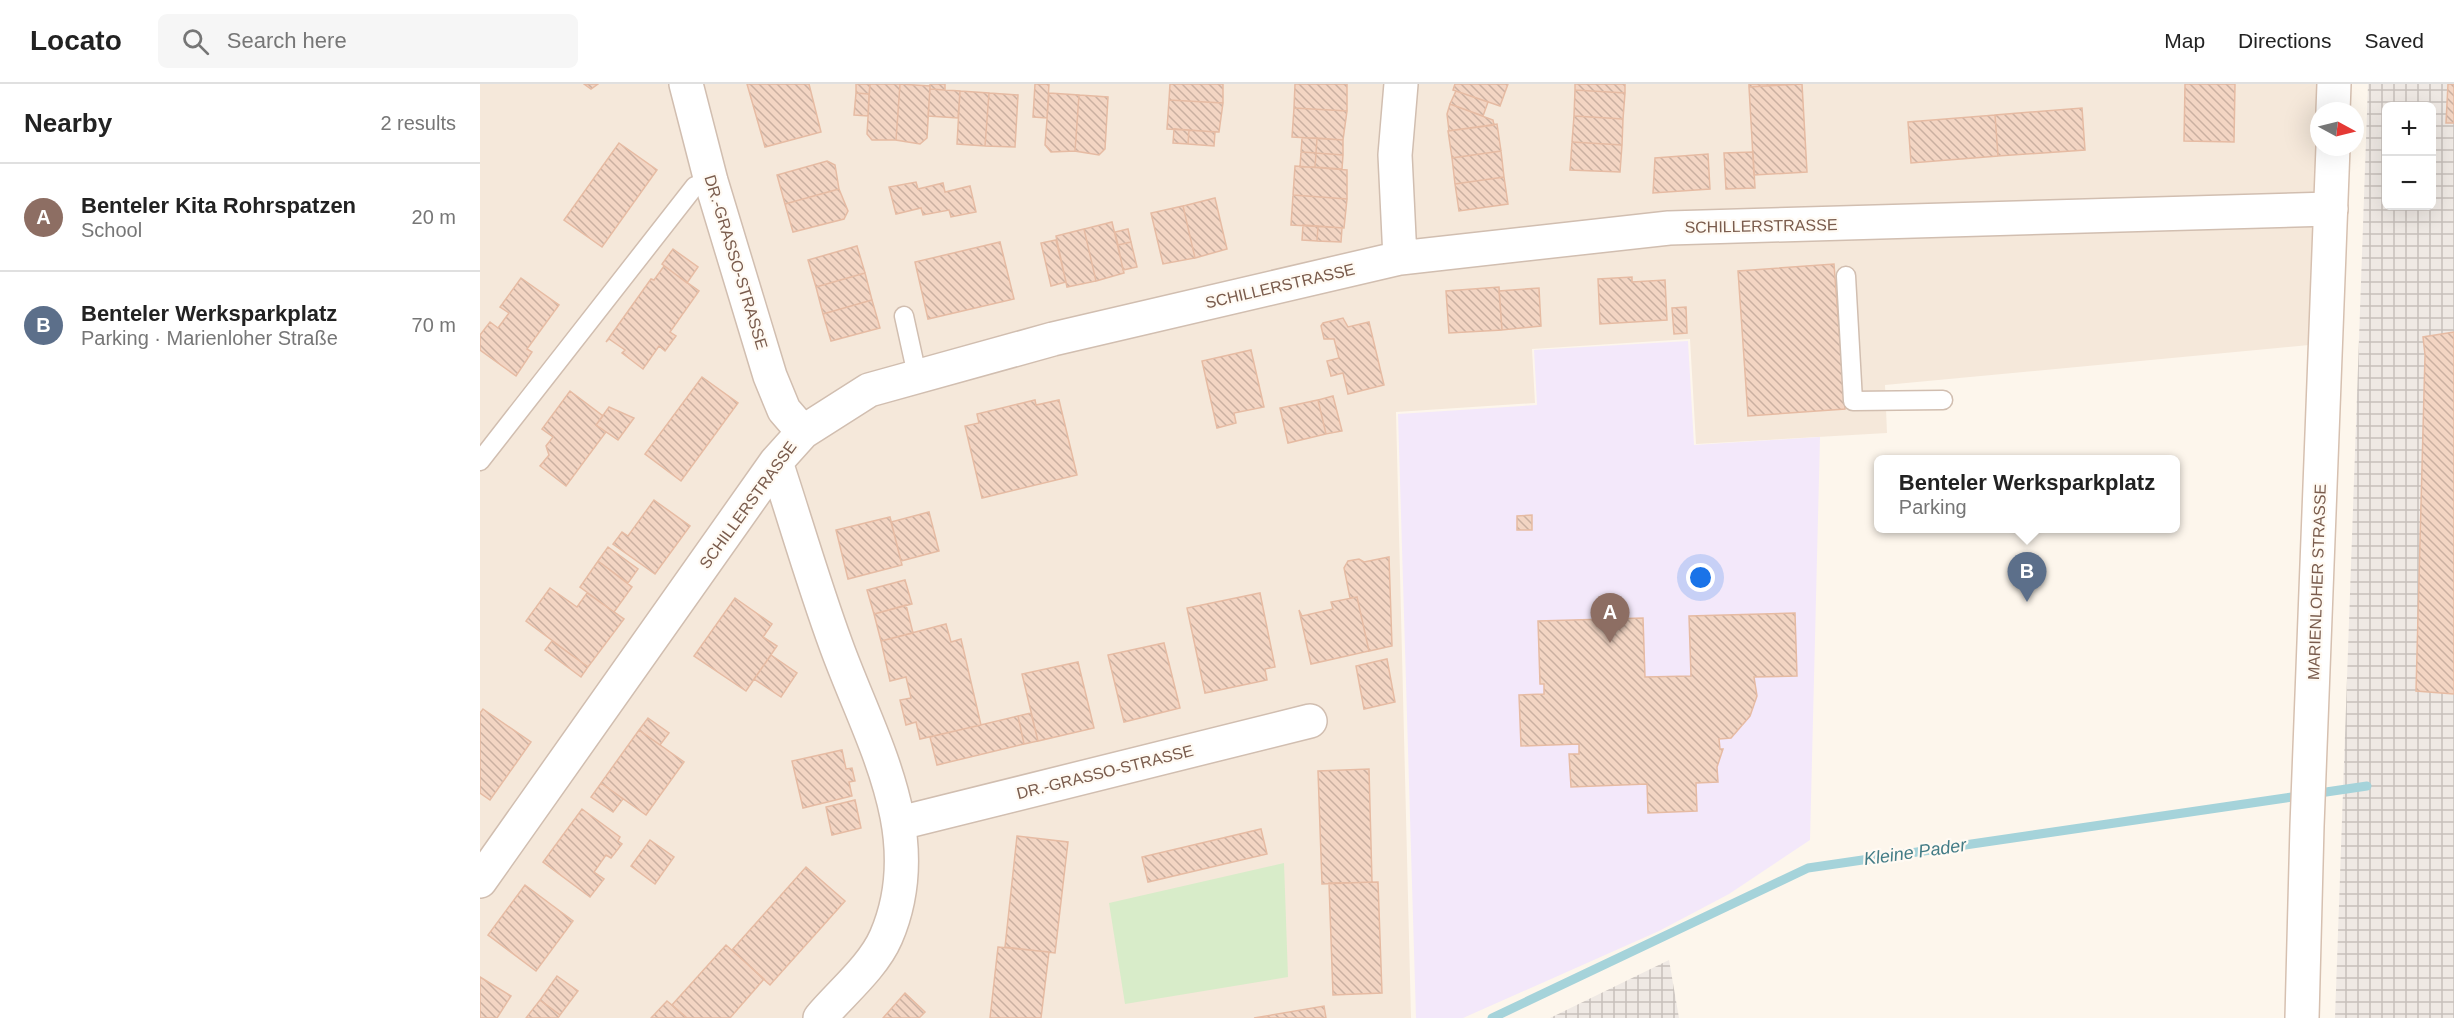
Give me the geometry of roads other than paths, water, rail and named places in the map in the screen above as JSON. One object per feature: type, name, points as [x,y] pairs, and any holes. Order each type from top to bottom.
[{"type":"street","name":"DR.-GRASSO-STRASSE","points":[[686,84],[711,181],[770,376],[784,410],[803,432]]},
{"type":"street","points":[[1400,258],[1395,155],[1401,84]]},
{"type":"street","points":[[2333,102],[2334,84]]},
{"type":"street","name":"MARIENLOHER STRASSE","points":[[2302,1018],[2307,826],[2333,156]]},
{"type":"street","name":"SCHILLERSTRASSE","points":[[480,881],[776,462],[803,432],[869,390],[1053,339],[1400,258],[1669,228],[2331,209]]},
{"type":"street","points":[[776,462],[836,644],[892,785],[900,823],[902,853],[900,880],[885,939],[875,956],[820,1018]]},
{"type":"street","name":"DR.-GRASSO-STRASSE","points":[[900,823],[1310,722]]},
{"type":"lane","points":[[480,461],[695,186],[711,181]]},
{"type":"lane","points":[[1846,276],[1853,401],[1943,400]]},
{"type":"lane","points":[[904,316],[917,375]]},
{"type":"waterway","name":"Kleine Pader","points":[[1492,1018],[1808,868],[2367,786]]},
{"type":"place","name":"Benteler Werksparkplatz","points":[[2027,602]]},
{"type":"place","name":"Benteler Kita Rohrspatzen","points":[[1610,643]]}]
